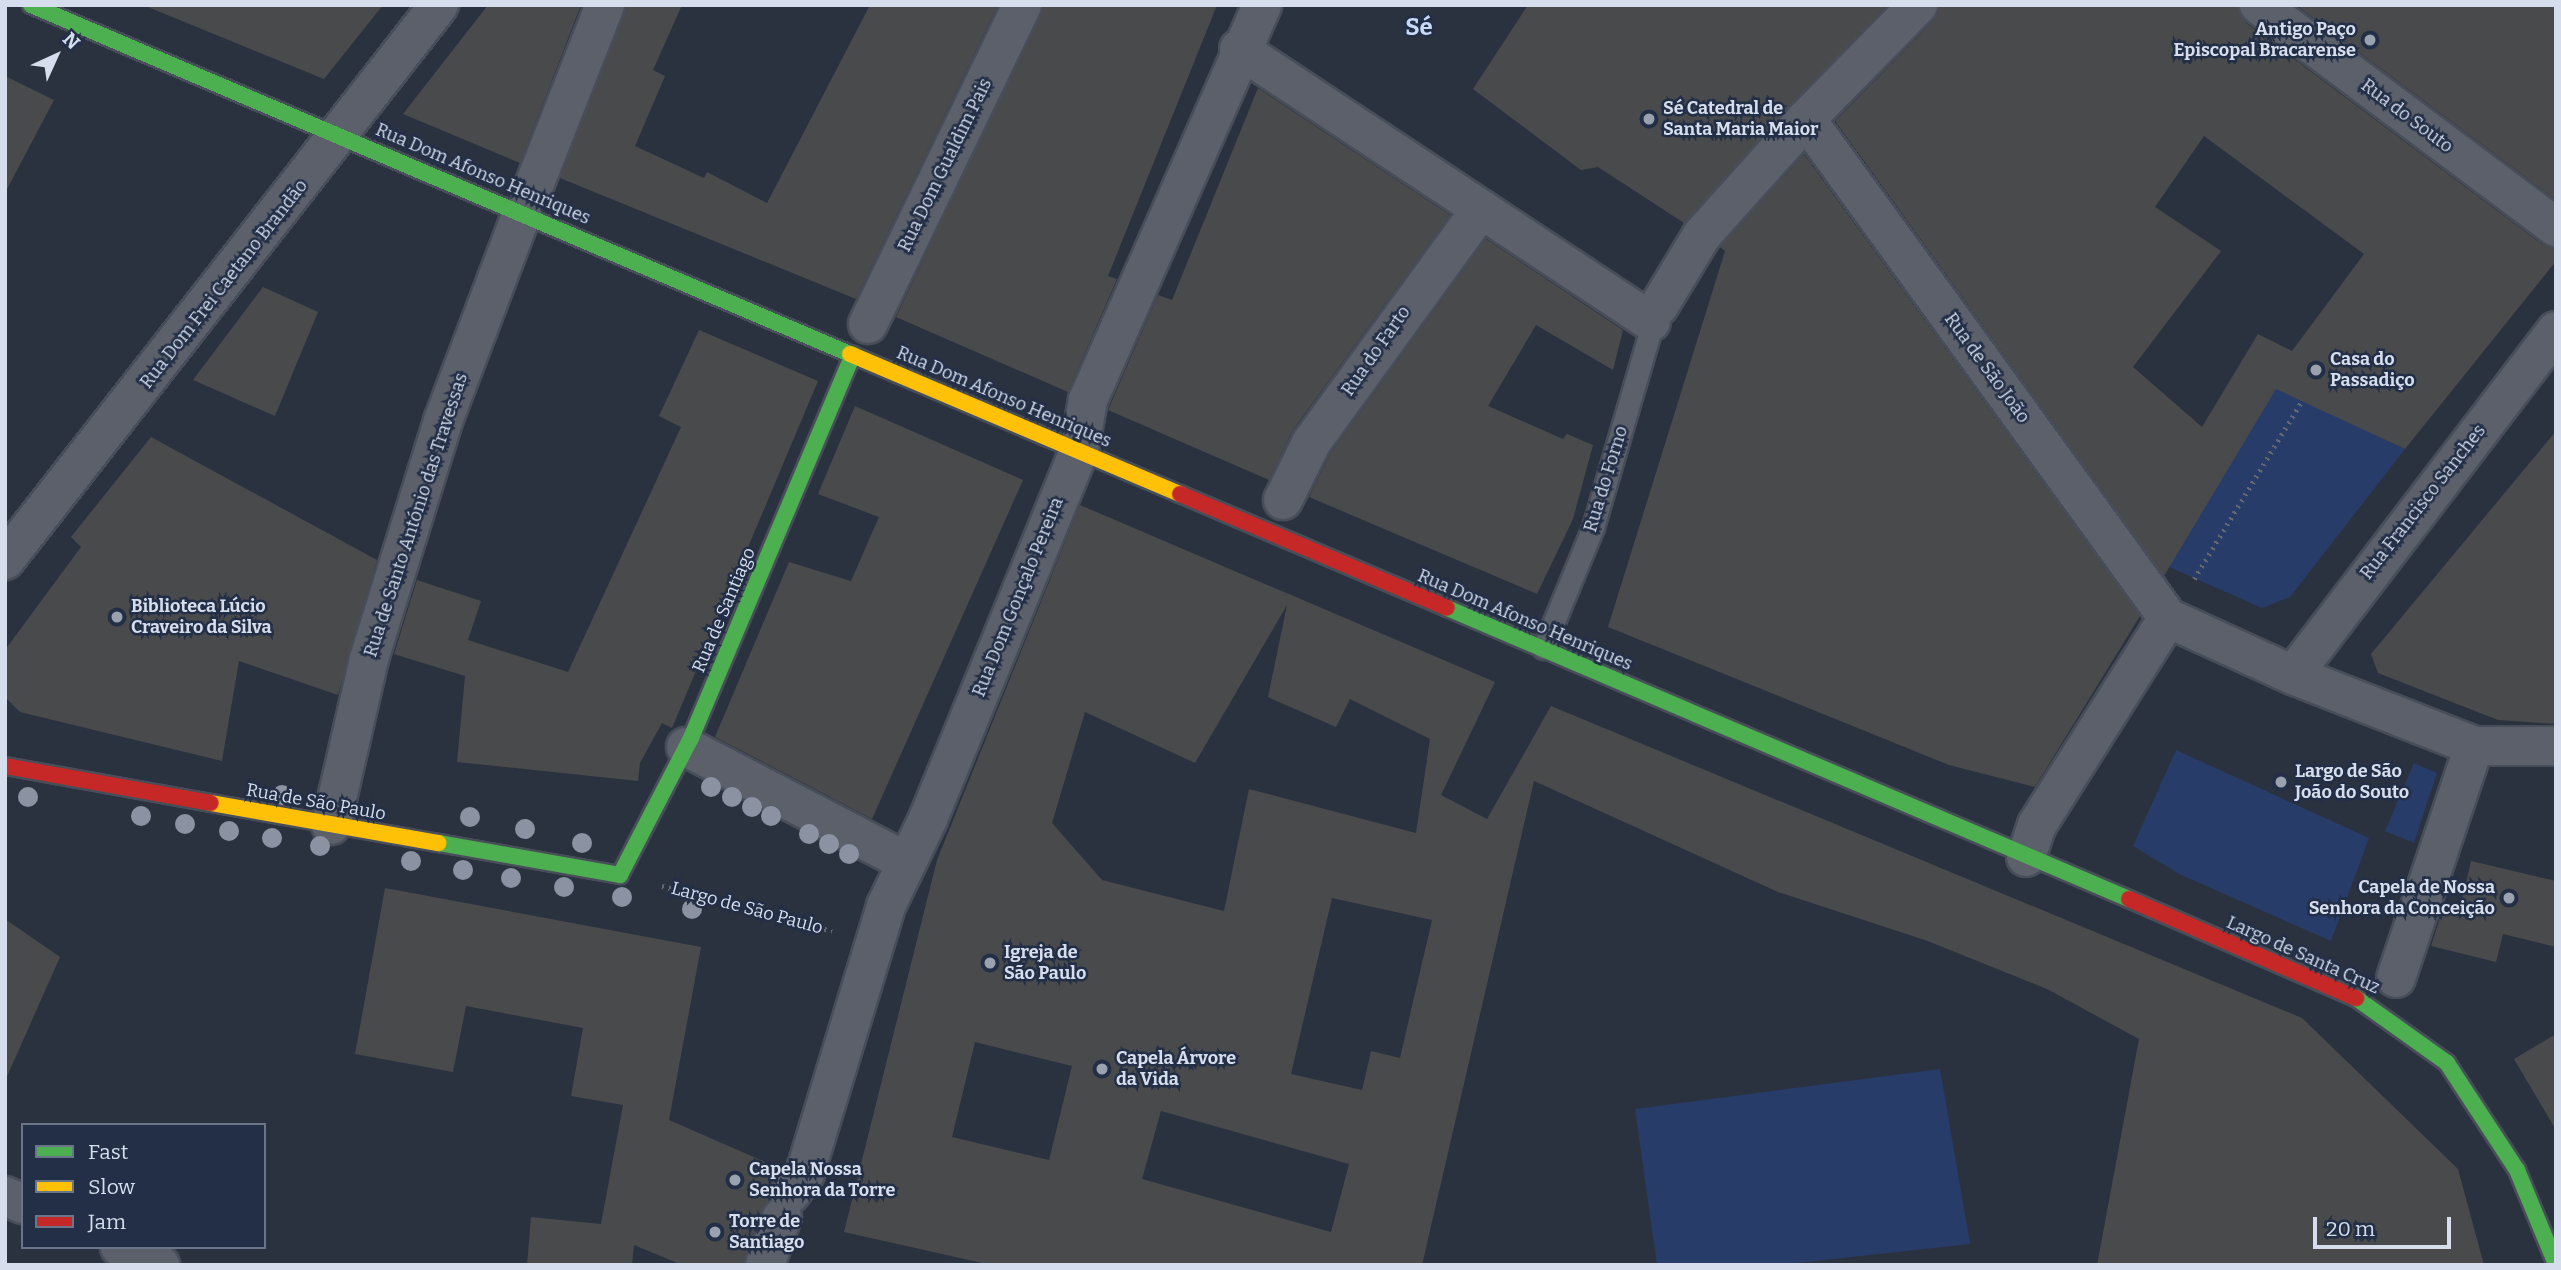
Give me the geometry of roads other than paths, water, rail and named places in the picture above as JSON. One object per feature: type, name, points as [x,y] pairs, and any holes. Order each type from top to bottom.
[{"type":"street","name":"Rua Dom Afonso Henriques","points":[[31,5],[343,135],[528,198],[860,339],[1079,450],[1960,828]]},
{"type":"street","name":"Rua Dom Frei Caetano Brandão","points":[[5,560],[343,135],[439,5]]},
{"type":"street","name":"Rua de Santo António das Travessas","points":[[331,825],[369,659],[415,513],[528,198],[605,5]]},
{"type":"street","name":"Rua Dom Gualdim Pais","points":[[860,339],[1022,5]]},
{"type":"street","name":"Rua Dom Gonçalo Pereira","points":[[765,1265],[786,1206],[805,1173],[874,942],[905,861],[928,819],[1079,450],[1088,401],[1239,49],[1262,5]]},
{"type":"street","points":[[1239,49],[1481,209],[1655,314],[1702,235],[1806,119],[1918,5]]},
{"type":"street","name":"Rua do Souto","points":[[2259,5],[2556,228]]},
{"type":"street","name":"Rua de São João","points":[[1806,119],[2180,625]]},
{"type":"street","name":"Rua do Farto","points":[[1283,500],[1311,443],[1481,209]]},
{"type":"street","name":"Rua Francisco Sanches","points":[[2293,675],[2556,331]]},
{"type":"street","name":"Rua de Santiago","points":[[620,875],[687,747],[860,339]]},
{"type":"street","points":[[2026,857],[2037,825],[2180,625],[2293,675],[2461,742],[2556,746]]},
{"type":"street","points":[[2396,978],[2461,742]]},
{"type":"street","points":[[687,747],[905,861]]},
{"type":"street","name":"Rua de São Paulo","points":[[5,766],[620,875]]},
{"type":"street","name":"Largo de Santa Cruz","points":[[1960,828],[2336,987],[2384,1014],[2447,1063],[2485,1115],[2516,1170],[2556,1264]]},
{"type":"street","points":[[5,1196],[21,1203]]},
{"type":"street","points":[[124,1249],[160,1265]]},
{"type":"lane","name":"Rua do Forno","points":[[1543,648],[1594,527],[1655,314]]},
{"type":"place","name":"Antigo Paço Episcopal Bracarense","points":[[2370,40]]},
{"type":"place","name":"Sé Catedral de Santa Maria Maior","points":[[1649,119]]},
{"type":"place","name":"Casa do Passadiço","points":[[2316,370]]},
{"type":"place","name":"Biblioteca Lúcio Craveiro da Silva","points":[[117,617]]},
{"type":"place","name":"Largo de São João do Souto","points":[[2281,782]]},
{"type":"place","name":"Capela de Nossa Senhora da Conceição","points":[[2509,898]]},
{"type":"place","name":"Igreja de São Paulo","points":[[990,963]]},
{"type":"place","name":"Capela Árvore da Vida","points":[[1102,1069]]},
{"type":"place","name":"Capela Nossa Senhora da Torre","points":[[735,1180]]},
{"type":"place","name":"Torre de Santiago","points":[[715,1232]]},
{"type":"district","name":"Sé","points":[[1419,28]]}]
